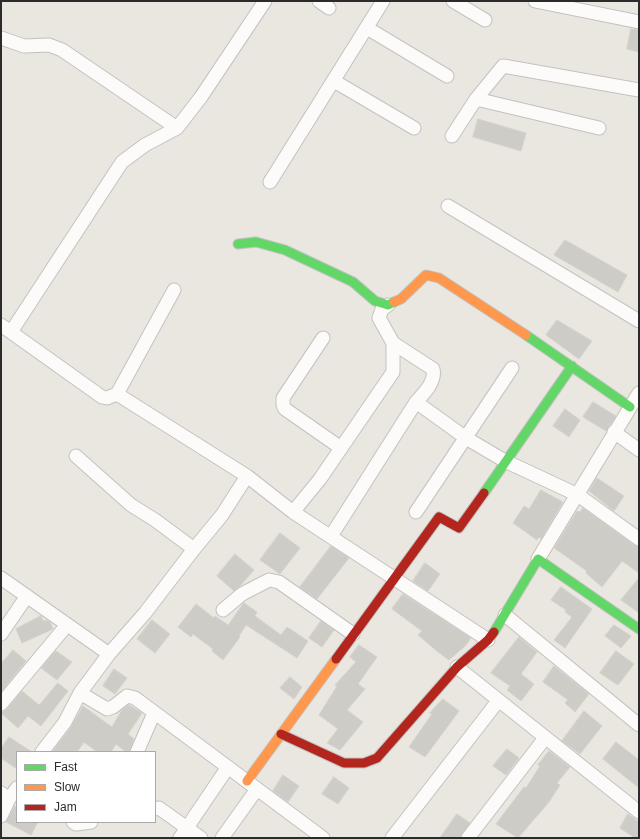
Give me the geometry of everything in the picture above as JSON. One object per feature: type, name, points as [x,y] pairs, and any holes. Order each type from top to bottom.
[{"type":"street","points":[[174,290],[117,394],[107,398],[102,397],[6,329],[122,162],[135,151],[177,128],[201,97],[265,1]]},
{"type":"street","points":[[270,182],[383,1]]},
{"type":"street","points":[[453,1],[485,20]]},
{"type":"street","points":[[534,1],[559,3],[639,22]]},
{"type":"street","points":[[367,28],[447,76]]},
{"type":"street","points":[[1,38],[24,46],[49,45],[62,50],[177,128]]},
{"type":"street","points":[[452,136],[476,99],[503,66],[639,90]]},
{"type":"street","points":[[334,81],[414,128]]},
{"type":"street","points":[[476,99],[599,128]]},
{"type":"street","points":[[448,206],[639,321]]},
{"type":"street","points":[[238,244],[256,242],[285,250],[353,282],[374,300],[388,305]]},
{"type":"street","points":[[331,536],[416,402],[431,383],[434,374],[433,369],[393,343],[379,318],[382,309],[406,295],[419,280],[426,275],[439,278],[630,406]]},
{"type":"street","points":[[324,338],[283,398],[283,405],[285,409],[341,448]]},
{"type":"street","points":[[293,512],[320,479],[393,372],[393,343]]},
{"type":"street","points":[[247,781],[439,517],[459,528],[572,366]]},
{"type":"street","points":[[416,512],[512,368]]},
{"type":"street","points":[[281,734],[344,763],[364,763],[377,758],[457,667],[488,640],[505,615],[578,495],[614,432],[639,393]]},
{"type":"street","points":[[117,394],[247,476],[293,512],[395,577],[488,640]]},
{"type":"street","points":[[416,402],[466,438],[505,461],[578,495],[639,539]]},
{"type":"street","points":[[614,432],[639,450]]},
{"type":"street","points":[[76,456],[131,505],[155,520],[194,550]]},
{"type":"street","points":[[43,751],[65,722],[80,693],[109,654],[145,613],[222,515],[247,476]]},
{"type":"street","points":[[538,559],[639,629]]},
{"type":"street","points":[[1,578],[109,654]]},
{"type":"street","points":[[223,610],[242,594],[269,580],[279,582],[353,634]]},
{"type":"street","points":[[1,634],[27,596]]},
{"type":"street","points":[[505,615],[639,725]]},
{"type":"street","points":[[1,704],[67,625]]},
{"type":"street","points":[[457,667],[639,812]]},
{"type":"street","points":[[80,693],[107,709],[114,707],[127,696],[131,696],[323,838]]},
{"type":"street","points":[[392,838],[498,701]]},
{"type":"street","points":[[137,751],[154,713]]},
{"type":"street","points":[[468,838],[545,738]]},
{"type":"street","points":[[183,833],[228,767]]},
{"type":"street","points":[[1,816],[5,796],[16,789]]},
{"type":"street","points":[[222,838],[257,789]]},
{"type":"street","points":[[156,806],[183,833],[201,838]]},
{"type":"building","points":[[631,29],[639,30],[639,52],[627,49]]},
{"type":"building","points":[[478,119],[526,133],[521,151],[473,137]]},
{"type":"building","points":[[565,240],[627,275],[618,292],[554,255]]},
{"type":"building","points":[[557,320],[592,341],[579,359],[546,335]]},
{"type":"building","points":[[593,402],[616,416],[606,431],[583,417]]},
{"type":"building","points":[[565,409],[580,420],[569,437],[553,426]]},
{"type":"building","points":[[597,478],[624,496],[614,511],[589,491]]},
{"type":"building","points":[[541,490],[563,502],[541,539],[539,537],[537,540],[513,523],[524,506],[529,509]]},
{"type":"building","points":[[583,508],[634,545],[639,547],[639,573],[622,561],[602,587],[586,573],[587,571],[554,548],[577,511],[580,512]]},
{"type":"building","points":[[280,533],[300,548],[280,574],[260,560]]},
{"type":"building","points":[[331,546],[349,558],[317,599],[300,587]]},
{"type":"building","points":[[235,554],[254,570],[234,591],[217,576]]},
{"type":"building","points":[[425,563],[440,574],[428,591],[413,581]]},
{"type":"building","points":[[639,578],[639,613],[621,600]]},
{"type":"building","points":[[561,587],[592,609],[565,648],[554,640],[572,617],[565,612],[566,610],[551,600]]},
{"type":"building","points":[[403,594],[471,638],[465,646],[449,660],[418,635],[422,631],[392,609]]},
{"type":"building","points":[[244,603],[257,612],[255,616],[281,635],[287,627],[308,641],[297,658],[246,625],[239,636],[240,637],[223,660],[212,651],[213,649],[193,634],[191,637],[178,627],[196,604],[214,618],[215,616],[228,625]]},
{"type":"building","points":[[41,616],[43,621],[47,620],[50,622],[53,629],[22,643],[16,629]]},
{"type":"building","points":[[152,620],[170,634],[155,653],[137,639]]},
{"type":"building","points":[[321,621],[334,630],[322,647],[309,638]]},
{"type":"building","points":[[614,625],[631,636],[621,648],[605,636]]},
{"type":"building","points":[[519,637],[537,652],[521,674],[534,684],[521,701],[507,690],[510,686],[491,673]]},
{"type":"building","points":[[359,645],[377,657],[358,684],[365,689],[347,710],[363,722],[340,750],[327,743],[338,729],[319,715],[337,686],[335,685],[356,662],[350,657]]},
{"type":"building","points":[[13,650],[26,661],[1,692],[1,664]]},
{"type":"building","points":[[56,651],[72,662],[57,680],[41,668]]},
{"type":"building","points":[[616,651],[634,664],[618,685],[600,673]]},
{"type":"building","points":[[554,666],[589,694],[575,712],[565,703],[568,700],[543,682]]},
{"type":"building","points":[[114,669],[127,678],[115,694],[103,686]]},
{"type":"building","points":[[290,677],[302,687],[294,699],[280,688]]},
{"type":"building","points":[[58,683],[68,691],[41,726],[28,716],[18,728],[1,713],[7,709],[22,691],[39,705]]},
{"type":"building","points":[[443,699],[459,711],[425,757],[409,747],[432,714],[430,713]]},
{"type":"building","points":[[129,705],[142,713],[128,734],[134,739],[129,751],[125,751],[116,744],[112,751],[96,751],[84,742],[78,751],[53,751],[71,727],[83,706],[112,727],[122,710]]},
{"type":"building","points":[[584,711],[602,726],[580,754],[562,741]]},
{"type":"building","points":[[9,737],[30,751],[16,751],[16,768],[1,758],[1,749]]},
{"type":"building","points":[[616,742],[639,760],[639,788],[603,759]]},
{"type":"building","points":[[507,749],[519,758],[506,775],[493,766]]},
{"type":"building","points":[[549,751],[570,767],[557,783],[560,785],[549,802],[518,838],[496,824],[524,787],[526,788],[540,766],[538,765]]},
{"type":"building","points":[[283,775],[299,786],[288,802],[273,791]]},
{"type":"building","points":[[334,777],[349,788],[338,804],[322,794]]},
{"type":"building","points":[[15,806],[16,823],[37,823],[31,835],[6,822]]},
{"type":"building","points":[[457,814],[470,823],[460,838],[440,838]]},
{"type":"building","points":[[628,814],[639,822],[639,838],[635,838],[620,828]]},
{"type":"traffic: fast","points":[[238,244],[256,242],[285,250],[353,282],[375,301],[388,305],[394,302]]},
{"type":"traffic: fast","points":[[526,335],[630,407]]},
{"type":"traffic: fast","points":[[484,493],[572,366]]},
{"type":"traffic: fast","points":[[494,632],[538,559],[639,629]]},
{"type":"traffic: slow","points":[[394,302],[401,299],[426,275],[439,278],[526,335]]},
{"type":"traffic: slow","points":[[247,781],[336,659]]},
{"type":"traffic: jam","points":[[336,659],[439,517],[459,528],[484,493]]},
{"type":"traffic: jam","points":[[281,734],[344,763],[364,763],[377,758],[457,667],[488,640],[494,632]]}]
